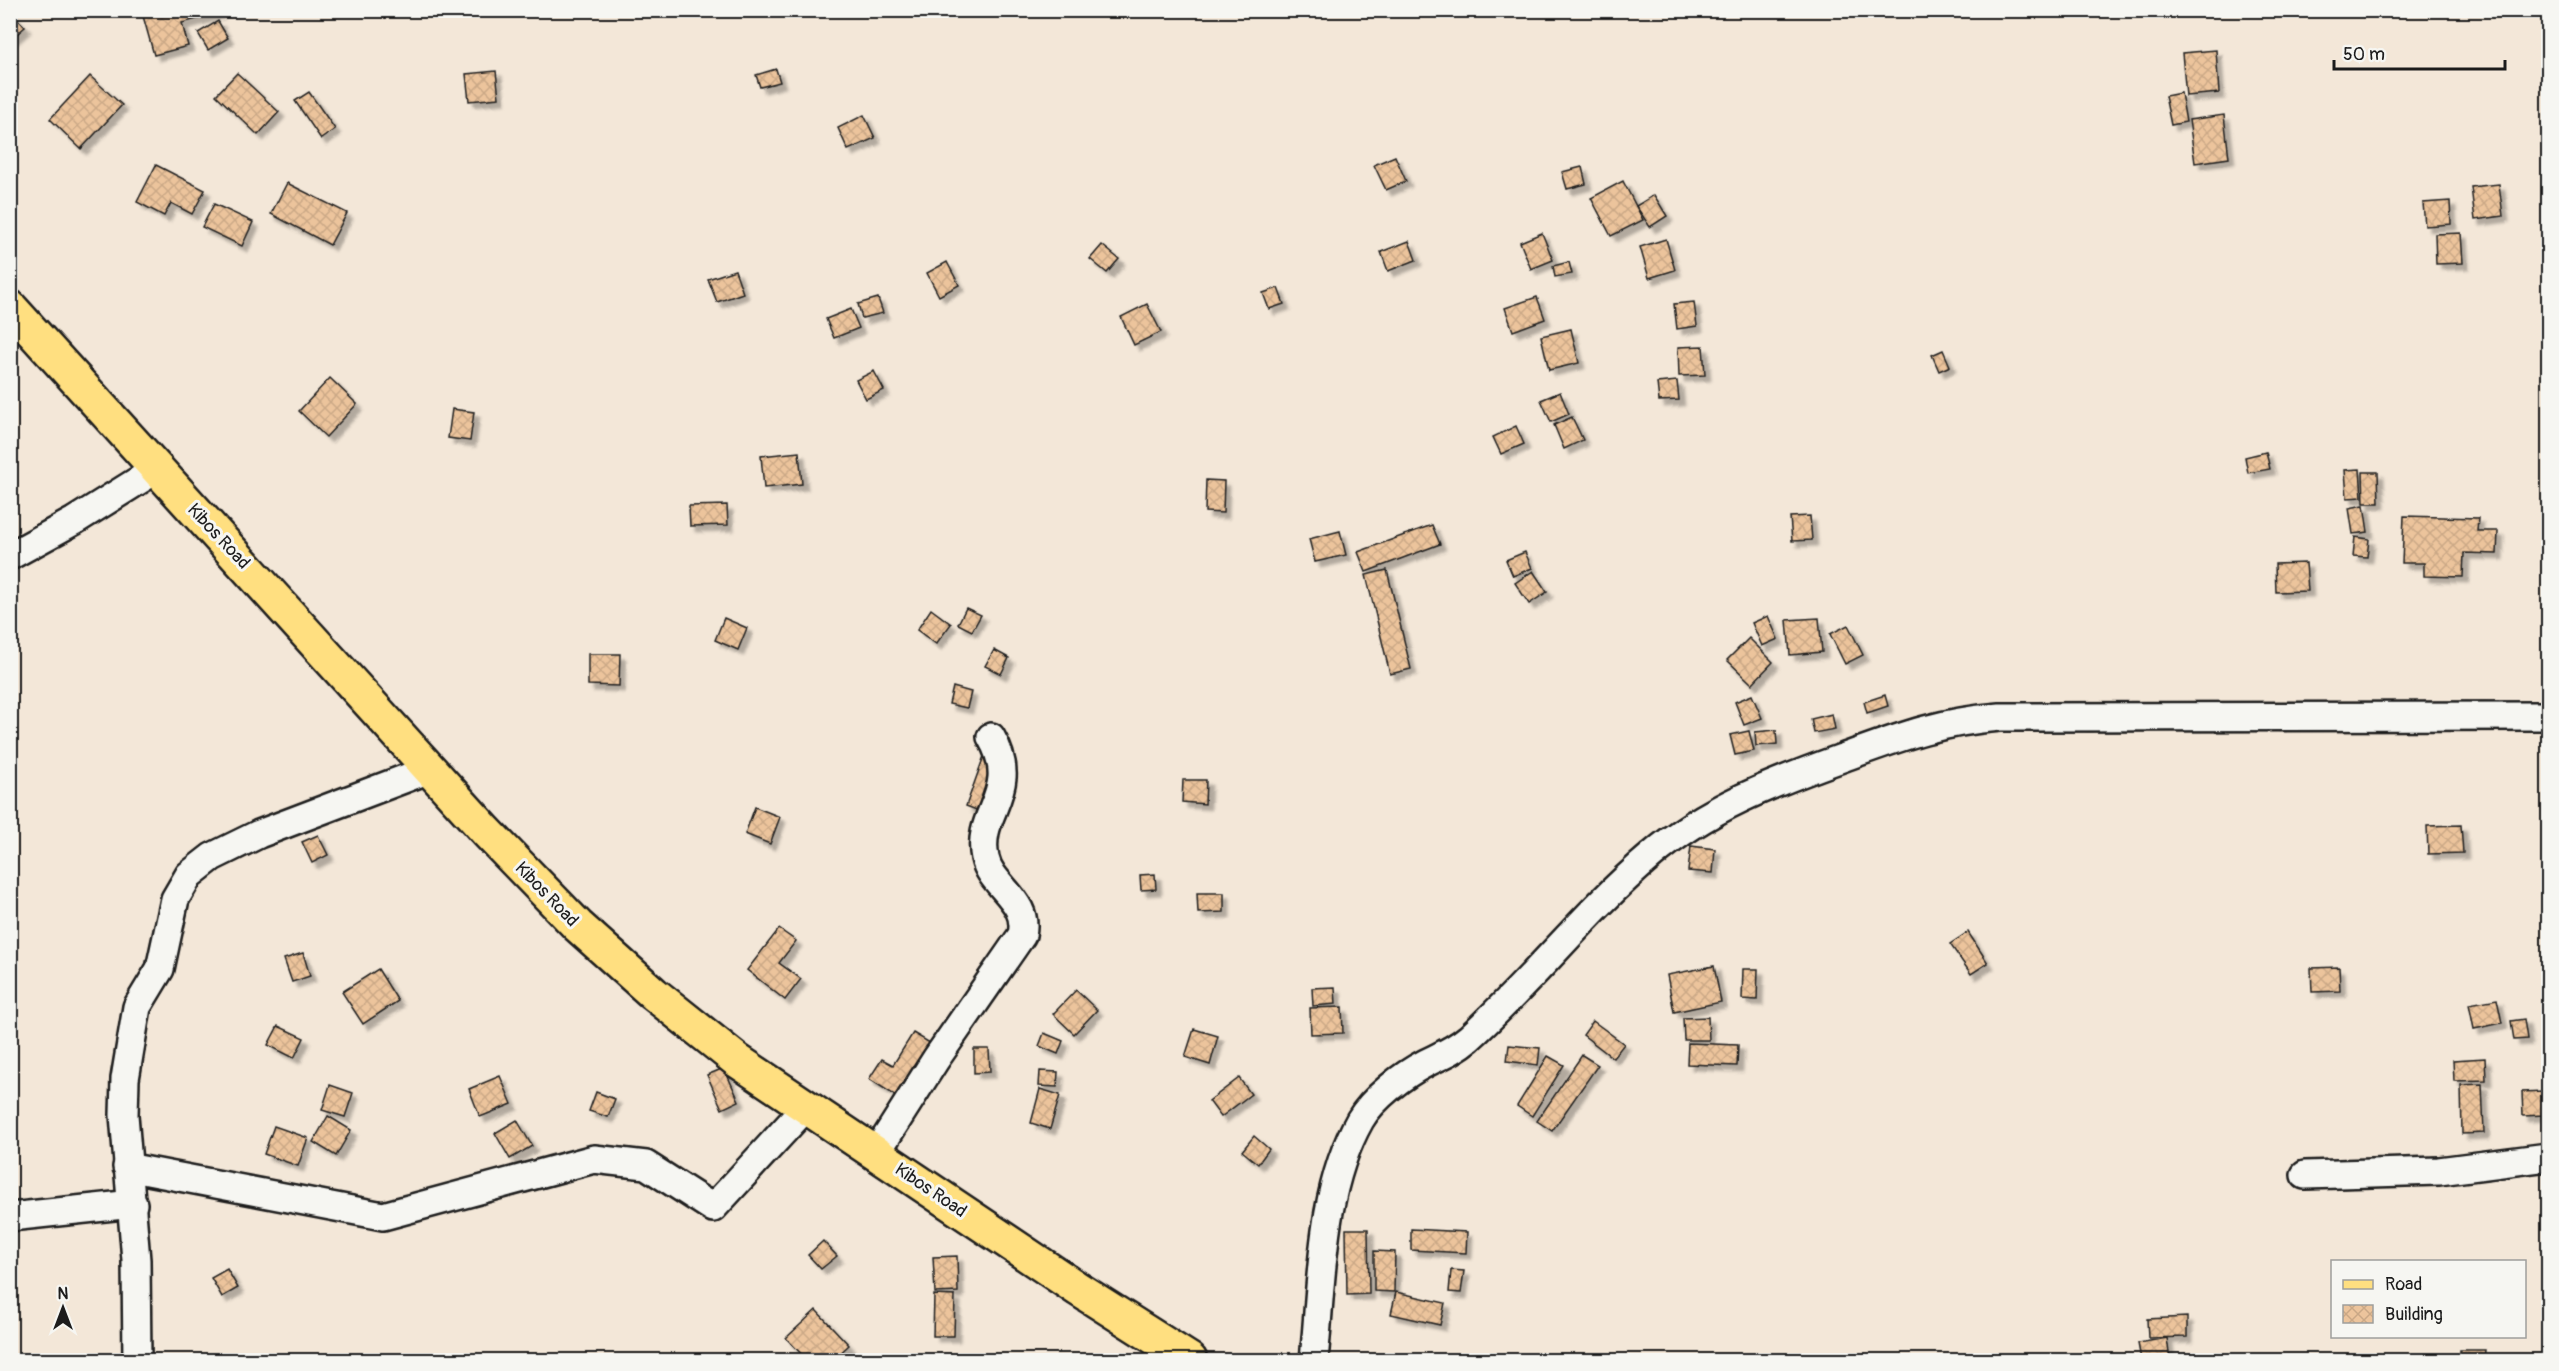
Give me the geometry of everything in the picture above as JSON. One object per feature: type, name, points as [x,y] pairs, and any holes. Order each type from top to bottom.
[{"type":"main road","name":"Kibos Road","points":[[10,307],[430,769],[578,926],[654,994],[738,1061],[1077,1289],[1190,1360]]},
{"type":"street","points":[[10,556],[74,521],[157,469]]},
{"type":"street","points":[[1314,1360],[1329,1215],[1341,1161],[1361,1118],[1385,1092],[1415,1069],[1443,1057],[1475,1032],[1651,855],[1702,819],[1744,797],[1917,730],[1962,720],[2001,717],[2548,716]]},
{"type":"street","points":[[876,1153],[936,1059],[1022,935],[1023,917],[1017,903],[988,866],[984,856],[987,829],[1004,775],[1002,761],[990,737]]},
{"type":"street","points":[[136,1360],[136,1260],[124,1115],[125,1079],[137,1007],[159,969],[175,899],[189,875],[212,857],[259,834],[430,769]]},
{"type":"street","points":[[128,1167],[384,1215],[594,1159],[646,1165],[713,1208],[806,1107]]},
{"type":"street","points":[[2305,1175],[2439,1171],[2548,1157]]},
{"type":"street","points":[[10,1217],[133,1204]]},
{"type":"building","points":[[165,10],[218,10],[219,13],[182,23],[188,46],[154,55],[143,16]]},
{"type":"building","points":[[10,11],[25,27],[10,40]]},
{"type":"building","points":[[218,21],[228,38],[208,50],[198,33]]},
{"type":"building","points":[[2216,50],[2219,93],[2186,96],[2182,53]]},
{"type":"building","points":[[776,69],[780,82],[760,87],[756,75]]},
{"type":"building","points":[[496,71],[499,98],[469,101],[466,74]]},
{"type":"building","points":[[237,73],[279,112],[258,135],[216,95]]},
{"type":"building","points":[[90,76],[122,105],[81,149],[50,119]]},
{"type":"building","points":[[309,92],[335,129],[321,139],[295,101]]},
{"type":"building","points":[[2181,93],[2186,122],[2171,125],[2165,96]]},
{"type":"building","points":[[864,115],[875,138],[848,150],[838,128]]},
{"type":"building","points":[[2224,115],[2229,158],[2195,163],[2189,120]]},
{"type":"building","points":[[1395,156],[1406,181],[1386,190],[1374,165]]},
{"type":"building","points":[[156,165],[205,190],[192,214],[171,203],[164,216],[137,202]]},
{"type":"building","points":[[1582,167],[1586,184],[1567,189],[1562,172]]},
{"type":"building","points":[[1623,181],[1643,220],[1611,236],[1591,198]]},
{"type":"building","points":[[287,183],[347,213],[330,245],[271,214]]},
{"type":"building","points":[[2499,184],[2503,216],[2475,220],[2471,187]]},
{"type":"building","points":[[1654,195],[1667,216],[1650,227],[1636,206]]},
{"type":"building","points":[[2450,201],[2451,224],[2425,226],[2423,203]]},
{"type":"building","points":[[214,204],[253,222],[242,246],[202,227]]},
{"type":"building","points":[[1542,233],[1553,260],[1531,269],[1520,242]]},
{"type":"building","points":[[2461,233],[2463,263],[2436,264],[2435,234]]},
{"type":"building","points":[[1666,239],[1675,270],[1649,278],[1640,247]]},
{"type":"building","points":[[1409,241],[1416,260],[1388,271],[1381,252]]},
{"type":"building","points":[[1102,245],[1119,259],[1107,273],[1090,259]]},
{"type":"building","points":[[947,262],[959,285],[939,296],[927,273]]},
{"type":"building","points":[[1569,262],[1572,274],[1555,277],[1553,266]]},
{"type":"building","points":[[735,270],[743,293],[717,302],[708,279]]},
{"type":"building","points":[[1278,288],[1284,304],[1269,309],[1263,293]]},
{"type":"building","points":[[1537,297],[1545,319],[1513,331],[1505,308]]},
{"type":"building","points":[[878,298],[883,313],[862,318],[858,304]]},
{"type":"building","points":[[1694,302],[1697,326],[1677,329],[1674,304]]},
{"type":"building","points":[[1147,304],[1161,332],[1134,345],[1121,317]]},
{"type":"building","points":[[851,309],[859,328],[834,338],[826,319]]},
{"type":"building","points":[[1571,329],[1579,363],[1549,370],[1541,336]]},
{"type":"building","points":[[1703,346],[1705,375],[1679,376],[1678,347]]},
{"type":"building","points":[[1943,350],[1950,366],[1939,371],[1932,355]]},
{"type":"building","points":[[874,371],[884,390],[866,399],[856,380]]},
{"type":"building","points":[[330,378],[357,404],[326,437],[299,411]]},
{"type":"building","points":[[1677,381],[1679,400],[1659,401],[1657,383]]},
{"type":"building","points":[[1560,392],[1569,414],[1551,422],[1541,400]]},
{"type":"building","points":[[452,409],[474,412],[470,441],[448,438]]},
{"type":"building","points":[[1572,417],[1583,440],[1564,449],[1554,425]]},
{"type":"building","points":[[1516,426],[1524,444],[1501,454],[1493,437]]},
{"type":"building","points":[[799,452],[802,484],[764,488],[761,456]]},
{"type":"building","points":[[2266,452],[2270,469],[2248,473],[2245,457]]},
{"type":"building","points":[[2360,469],[2362,497],[2347,498],[2345,470]]},
{"type":"building","points":[[2363,472],[2378,472],[2379,503],[2364,503]]},
{"type":"building","points":[[1206,480],[1224,481],[1223,513],[1205,512]]},
{"type":"building","points":[[727,505],[728,525],[690,526],[689,506]]},
{"type":"building","points":[[2364,505],[2368,532],[2353,534],[2349,508]]},
{"type":"building","points":[[1810,516],[1812,540],[1792,541],[1790,517]]},
{"type":"building","points":[[2404,516],[2478,518],[2477,531],[2498,531],[2497,554],[2464,553],[2463,577],[2424,576],[2424,563],[2402,563]]},
{"type":"building","points":[[1432,525],[1440,544],[1366,572],[1358,552]]},
{"type":"building","points":[[1340,531],[1346,555],[1315,562],[1309,539]]},
{"type":"building","points":[[2355,537],[2369,539],[2367,557],[2353,556]]},
{"type":"building","points":[[1525,552],[1532,568],[1513,576],[1506,560]]},
{"type":"building","points":[[2306,563],[2308,591],[2276,592],[2275,564]]},
{"type":"building","points":[[1387,570],[1411,669],[1390,674],[1366,575]]},
{"type":"building","points":[[1533,571],[1547,592],[1529,604],[1515,583]]},
{"type":"building","points":[[966,608],[981,615],[972,631],[958,624]]},
{"type":"building","points":[[931,609],[951,624],[936,644],[917,630]]},
{"type":"building","points":[[1768,616],[1778,639],[1762,646],[1752,623]]},
{"type":"building","points":[[724,618],[747,628],[738,650],[715,640]]},
{"type":"building","points":[[1819,618],[1822,652],[1790,655],[1787,620]]},
{"type":"building","points":[[1848,625],[1863,655],[1845,664],[1830,634]]},
{"type":"building","points":[[1749,638],[1773,662],[1752,684],[1727,660]]},
{"type":"building","points":[[994,650],[1009,658],[1001,674],[985,666]]},
{"type":"building","points":[[588,654],[620,654],[619,686],[588,685]]},
{"type":"building","points":[[953,687],[971,692],[967,708],[949,704]]},
{"type":"building","points":[[1752,695],[1762,718],[1744,725],[1735,702]]},
{"type":"building","points":[[1885,695],[1888,706],[1867,713],[1864,702]]},
{"type":"building","points":[[1832,714],[1835,729],[1814,733],[1811,719]]},
{"type":"building","points":[[1776,730],[1777,744],[1756,746],[1755,732]]},
{"type":"building","points":[[1749,731],[1754,751],[1735,755],[1730,735]]},
{"type":"building","points":[[984,756],[1000,761],[982,812],[966,806]]},
{"type":"building","points":[[1183,780],[1206,780],[1205,804],[1182,802]]},
{"type":"building","points":[[755,807],[780,817],[770,844],[745,834]]},
{"type":"building","points":[[2461,825],[2463,853],[2428,854],[2427,826]]},
{"type":"building","points":[[318,835],[328,855],[312,863],[302,842]]},
{"type":"building","points":[[1691,846],[1715,849],[1713,873],[1688,871]]},
{"type":"building","points":[[1155,874],[1156,889],[1141,890],[1140,875]]},
{"type":"building","points":[[1197,893],[1224,893],[1224,912],[1198,913]]},
{"type":"building","points":[[779,929],[796,941],[779,963],[801,979],[785,1000],[747,970]]},
{"type":"building","points":[[1968,932],[1988,963],[1971,974],[1950,944]]},
{"type":"building","points":[[303,953],[310,976],[292,982],[284,959]]},
{"type":"building","points":[[1714,966],[1721,1002],[1674,1012],[1667,975]]},
{"type":"building","points":[[2339,967],[2340,991],[2312,992],[2311,968]]},
{"type":"building","points":[[378,969],[398,1001],[363,1024],[342,992]]},
{"type":"building","points":[[1743,969],[1758,969],[1757,1000],[1742,999]]},
{"type":"building","points":[[1335,987],[1336,1004],[1313,1006],[1312,988]]},
{"type":"building","points":[[1076,990],[1097,1010],[1074,1034],[1053,1014]]},
{"type":"building","points":[[2497,999],[2502,1023],[2474,1029],[2469,1004]]},
{"type":"building","points":[[1342,1007],[1343,1033],[1311,1034],[1310,1008]]},
{"type":"building","points":[[1708,1017],[1709,1040],[1684,1040],[1683,1018]]},
{"type":"building","points":[[2524,1019],[2527,1039],[2514,1040],[2511,1021]]},
{"type":"building","points":[[1593,1021],[1624,1044],[1613,1058],[1583,1035]]},
{"type":"building","points":[[278,1026],[304,1038],[294,1058],[268,1045]]},
{"type":"building","points":[[1194,1029],[1218,1036],[1210,1065],[1185,1057]]},
{"type":"building","points":[[913,1033],[930,1043],[896,1096],[869,1079],[882,1059],[893,1065]]},
{"type":"building","points":[[1044,1033],[1063,1041],[1058,1054],[1039,1046]]},
{"type":"building","points":[[1688,1043],[1738,1045],[1737,1066],[1687,1064]]},
{"type":"building","points":[[1509,1045],[1540,1048],[1538,1065],[1507,1061]]},
{"type":"building","points":[[974,1049],[989,1049],[990,1072],[974,1073]]},
{"type":"building","points":[[1582,1055],[1598,1065],[1552,1131],[1537,1121]]},
{"type":"building","points":[[1548,1056],[1564,1065],[1532,1116],[1517,1106]]},
{"type":"building","points":[[2485,1058],[2486,1080],[2454,1081],[2453,1060]]},
{"type":"building","points":[[724,1068],[739,1101],[722,1109],[707,1075]]},
{"type":"building","points":[[1040,1071],[1058,1072],[1057,1087],[1039,1086]]},
{"type":"building","points":[[500,1076],[512,1104],[480,1117],[469,1089]]},
{"type":"building","points":[[1239,1078],[1251,1094],[1221,1117],[1209,1101]]},
{"type":"building","points":[[2482,1084],[2484,1133],[2462,1134],[2461,1085]]},
{"type":"building","points":[[330,1085],[353,1093],[345,1117],[322,1110]]},
{"type":"building","points":[[1040,1089],[1060,1095],[1050,1129],[1031,1123]]},
{"type":"building","points":[[2543,1091],[2544,1115],[2523,1116],[2522,1092]]},
{"type":"building","points":[[596,1092],[615,1099],[608,1117],[589,1111]]},
{"type":"building","points":[[328,1116],[351,1130],[336,1156],[313,1142]]},
{"type":"building","points":[[517,1120],[532,1146],[510,1159],[495,1133]]},
{"type":"building","points":[[274,1126],[308,1138],[298,1166],[264,1154]]},
{"type":"building","points":[[1254,1136],[1269,1149],[1258,1164],[1242,1151]]},
{"type":"building","points":[[1346,1229],[1368,1229],[1369,1294],[1347,1295]]},
{"type":"building","points":[[1411,1229],[1467,1232],[1466,1253],[1411,1250]]},
{"type":"building","points":[[823,1241],[837,1256],[821,1269],[808,1255]]},
{"type":"building","points":[[1374,1251],[1395,1252],[1394,1292],[1374,1291]]},
{"type":"building","points":[[957,1256],[958,1292],[935,1293],[933,1257]]},
{"type":"building","points":[[227,1269],[238,1288],[222,1297],[211,1278]]},
{"type":"building","points":[[1451,1270],[1464,1271],[1461,1293],[1449,1292]]},
{"type":"building","points":[[1396,1292],[1445,1303],[1440,1325],[1391,1314]]},
{"type":"building","points":[[934,1295],[955,1296],[954,1336],[933,1336]]},
{"type":"building","points":[[816,1310],[849,1345],[833,1360],[807,1360],[786,1338]]},
{"type":"building","points":[[2187,1317],[2187,1337],[2148,1338],[2147,1319]]},
{"type":"building","points":[[2167,1338],[2170,1360],[2141,1360],[2138,1343]]},
{"type":"building","points":[[2459,1350],[2485,1350],[2484,1360],[2459,1360]]},
{"type":"building","points":[[837,1357],[854,1359],[854,1360],[837,1360]]}]
